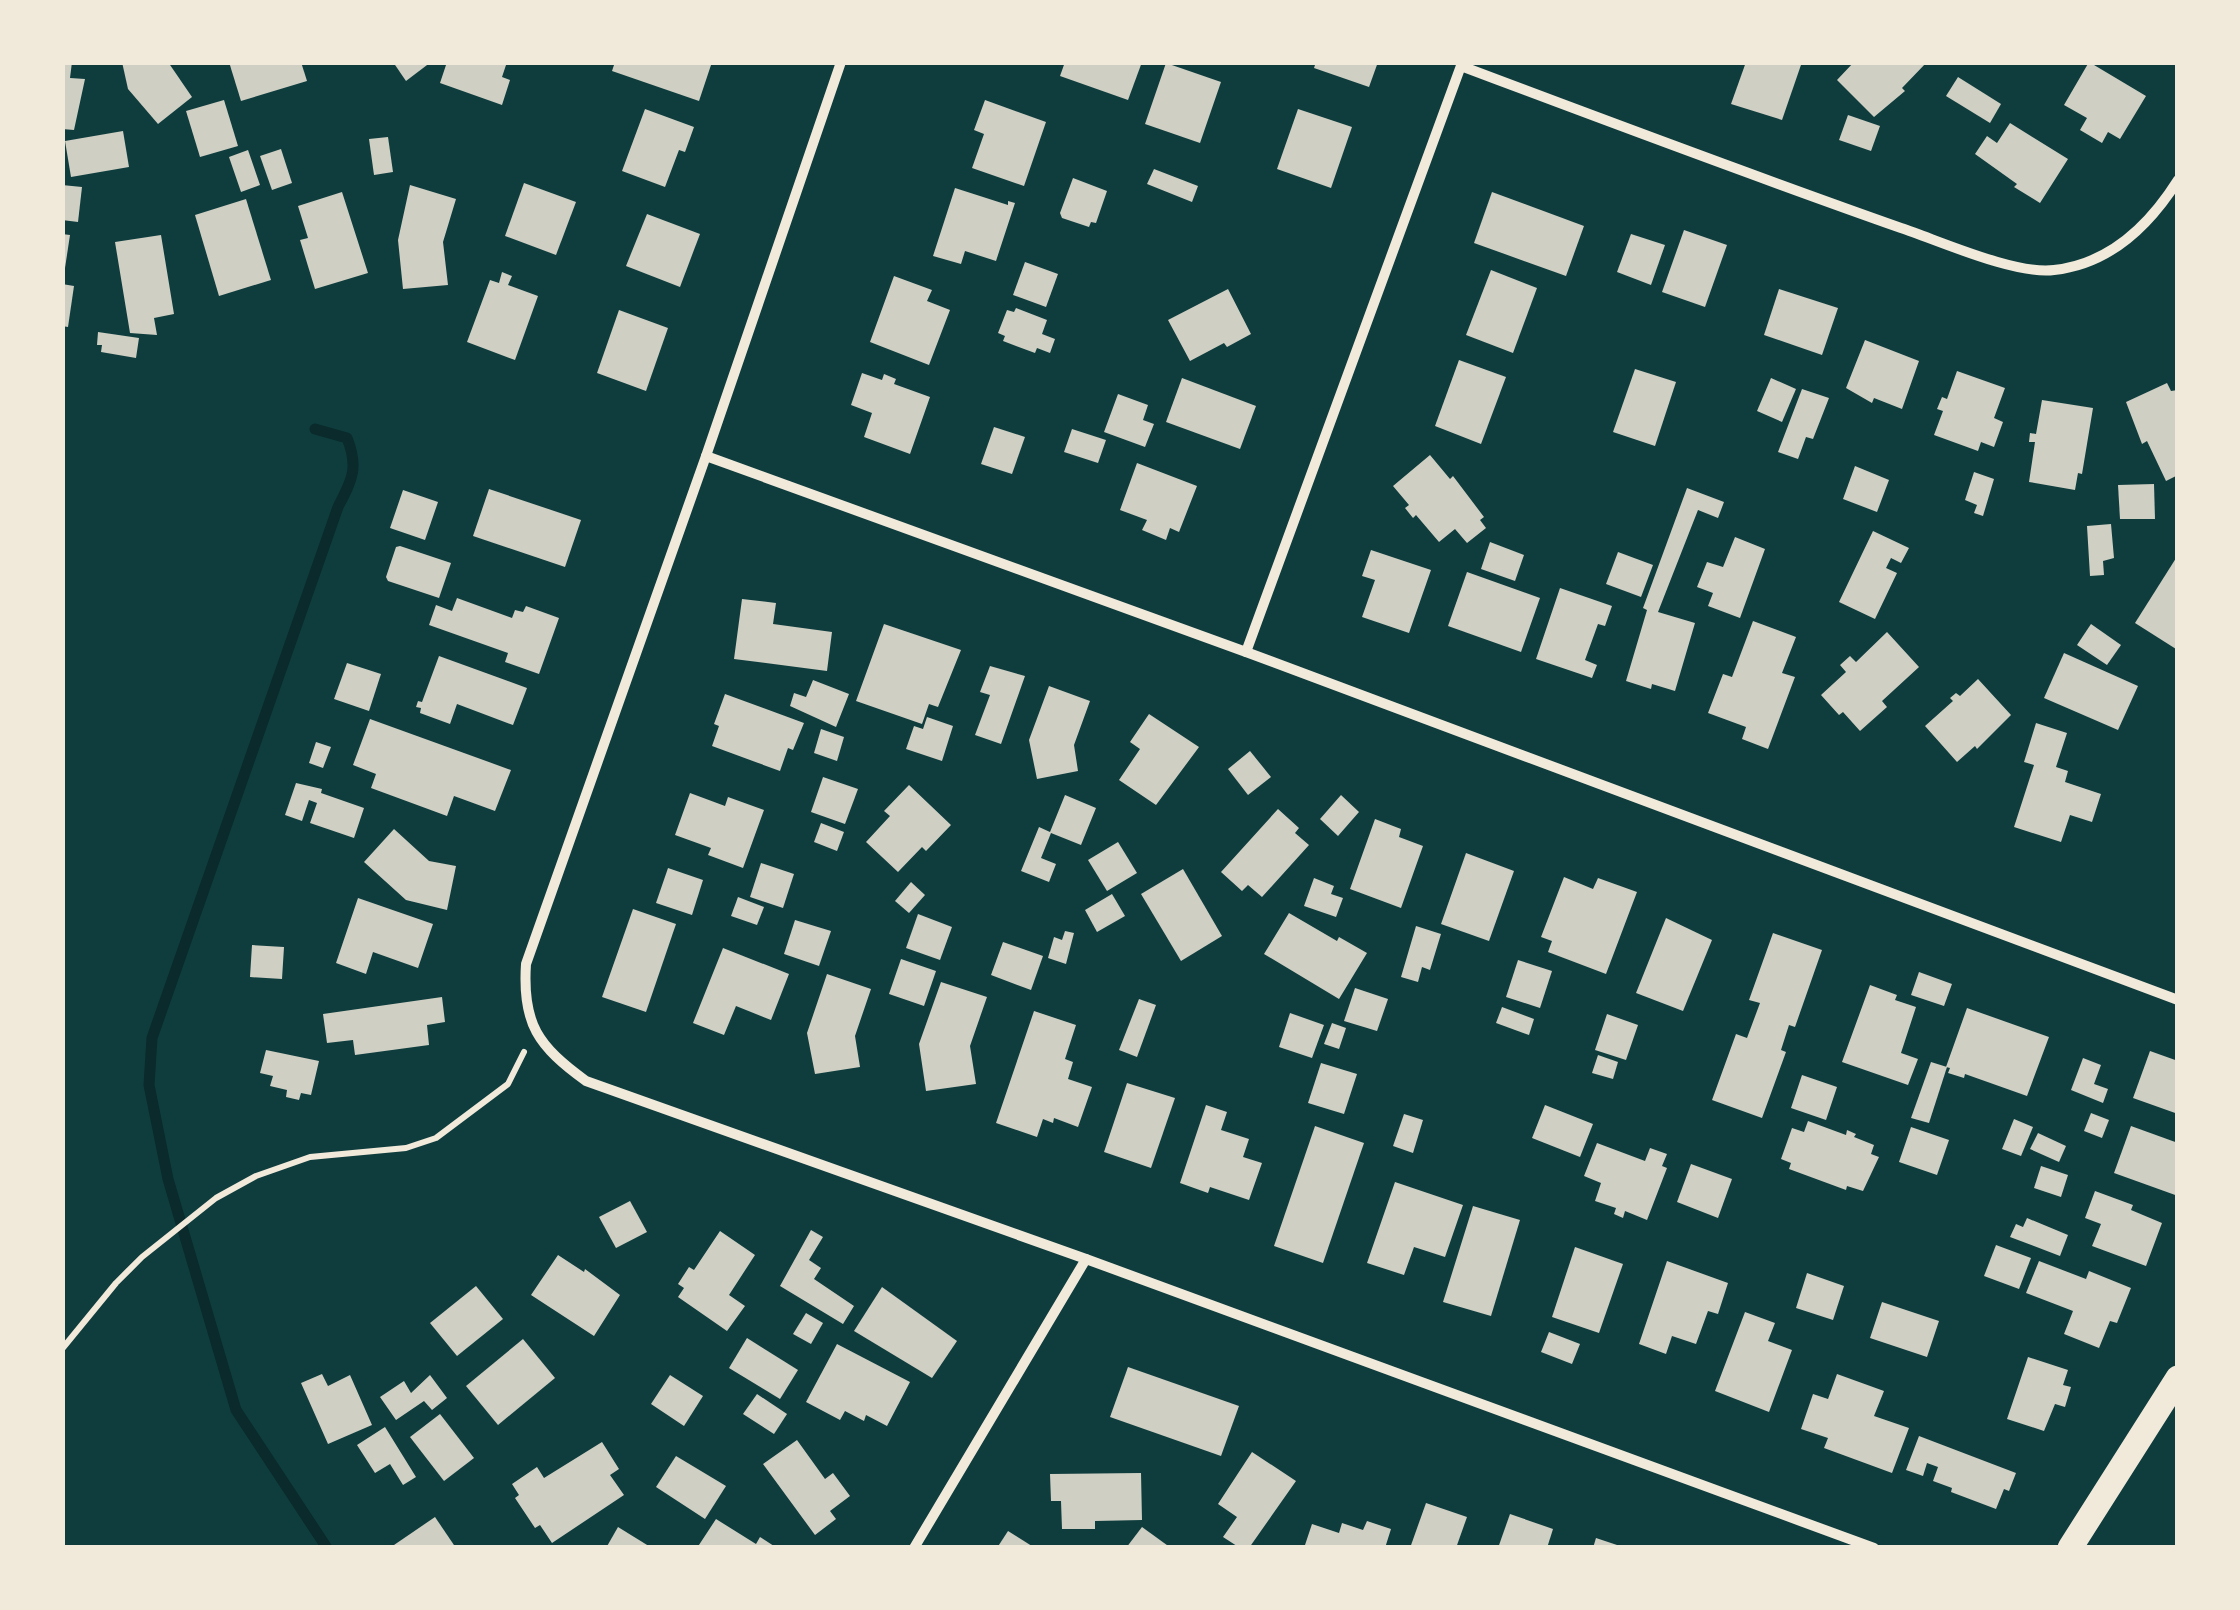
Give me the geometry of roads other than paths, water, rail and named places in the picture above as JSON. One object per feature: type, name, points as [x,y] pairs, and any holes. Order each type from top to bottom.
[{"type":"main road","points":[[2070,1548],[2178,1378]]},
{"type":"street","points":[[841,62],[526,964],[524,997],[534,1031],[560,1062],[586,1082],[1086,1259],[1874,1548]]},
{"type":"street","points":[[1246,652],[1461,64],[1789,189],[2002,262],[2051,271],[2088,262],[2132,238],[2178,180]]},
{"type":"street","points":[[706,456],[1246,652],[2178,1000]]},
{"type":"street","points":[[914,1548],[1086,1259]]},
{"type":"waterway","points":[[315,429],[347,438],[353,458],[352,474],[152,1038],[149,1085],[168,1179],[236,1410],[327,1548]]}]
